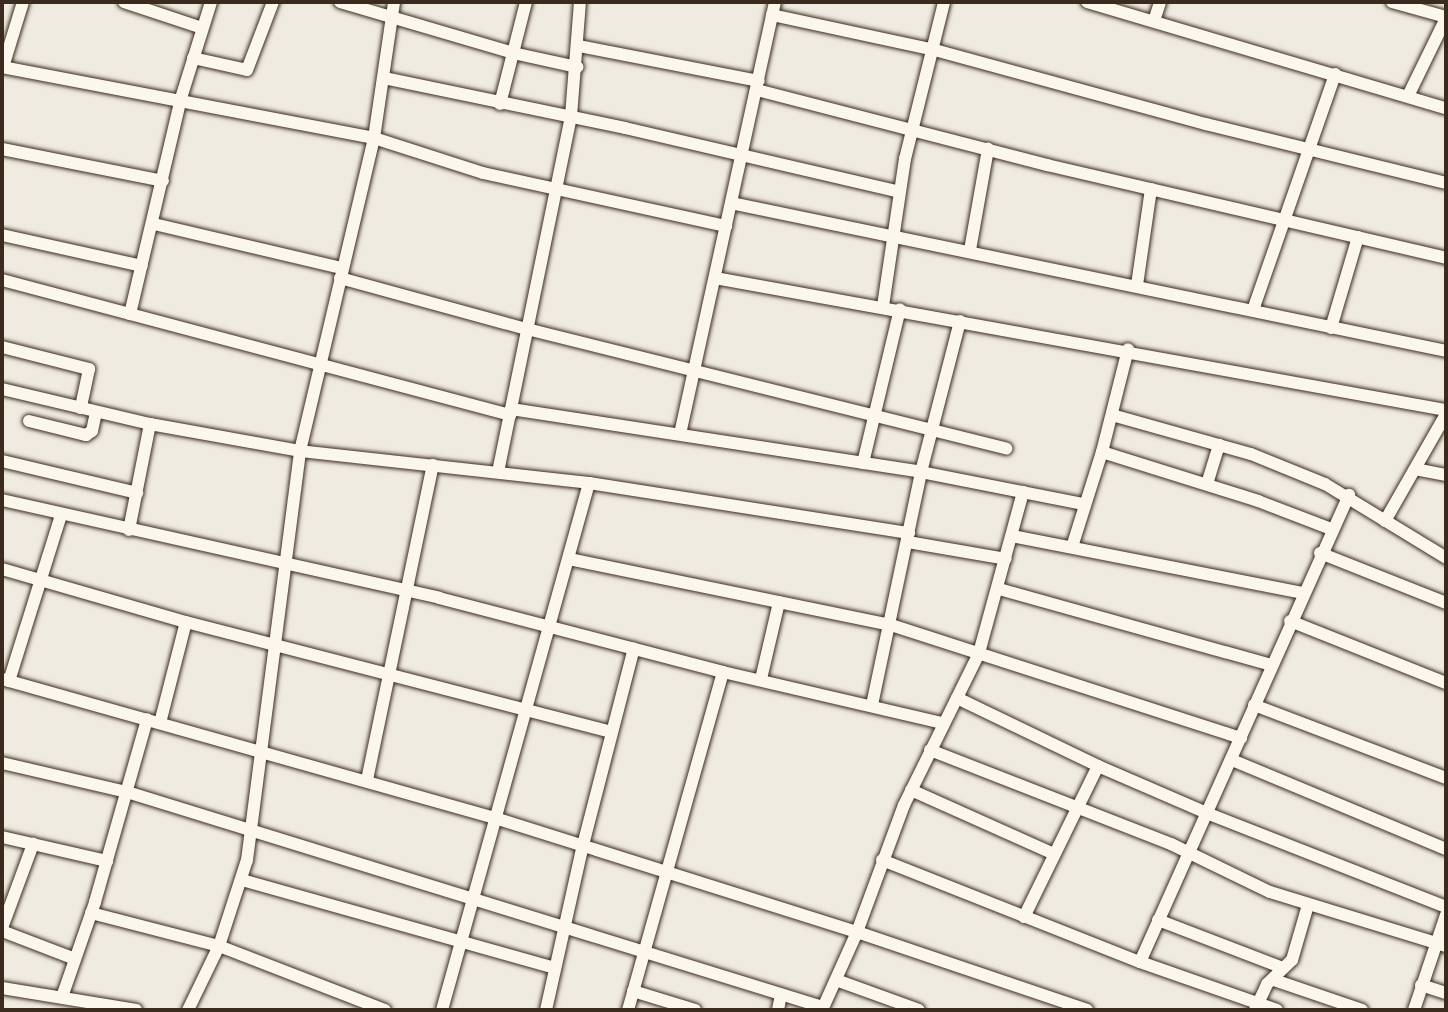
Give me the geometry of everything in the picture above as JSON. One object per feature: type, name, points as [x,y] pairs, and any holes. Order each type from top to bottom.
[{"type":"street","points":[[23,2],[3,67],[181,98],[374,138],[483,173],[726,226]]},
{"type":"street","points":[[124,2],[202,28]]},
{"type":"street","points":[[130,314],[154,224],[181,98],[211,2]]},
{"type":"street","points":[[193,58],[247,70],[273,2]]},
{"type":"street","points":[[340,2],[513,53],[577,67]]},
{"type":"street","points":[[188,1010],[219,946],[242,880],[252,830],[300,451],[374,138],[394,2]]},
{"type":"street","points":[[500,104],[526,2]]},
{"type":"street","points":[[498,472],[571,116],[579,46],[580,2]]},
{"type":"street","points":[[883,306],[899,192],[944,2]]},
{"type":"street","points":[[1087,2],[1446,108]]},
{"type":"street","points":[[1154,21],[1160,2]]},
{"type":"street","points":[[1392,2],[1446,17],[1408,96]]},
{"type":"street","points":[[680,434],[774,8],[1308,151],[1446,183]]},
{"type":"street","points":[[579,46],[758,86],[988,149],[1446,258]]},
{"type":"street","points":[[1253,310],[1335,74]]},
{"type":"street","points":[[384,78],[571,116],[899,192]]},
{"type":"street","points":[[2,149],[163,181]]},
{"type":"street","points":[[970,250],[988,149]]},
{"type":"street","points":[[1137,285],[1151,189]]},
{"type":"street","points":[[731,203],[894,238],[970,250],[1446,351]]},
{"type":"street","points":[[154,224],[341,273],[527,329],[1006,448]]},
{"type":"street","points":[[2,235],[142,266]]},
{"type":"street","points":[[1331,328],[1358,237]]},
{"type":"street","points":[[715,278],[1128,349],[1446,412],[1385,521]]},
{"type":"street","points":[[2,280],[511,412],[680,434],[921,472],[1083,504]]},
{"type":"street","points":[[863,463],[900,309]]},
{"type":"street","points":[[872,705],[921,472],[960,321]]},
{"type":"street","points":[[2,347],[89,369],[81,408]]},
{"type":"street","points":[[1072,547],[1083,504],[1102,452],[1128,349]]},
{"type":"street","points":[[2,389],[150,424],[300,451],[589,483],[909,537],[1006,559]]},
{"type":"street","points":[[29,421],[86,435],[92,431],[96,412]]},
{"type":"street","points":[[1112,415],[1279,464],[1349,495],[1446,558]]},
{"type":"street","points":[[129,530],[150,424]]},
{"type":"street","points":[[1207,484],[1219,445]]},
{"type":"street","points":[[1102,452],[1207,484],[1331,529]]},
{"type":"street","points":[[2,461],[137,493]]},
{"type":"street","points":[[367,780],[433,465]]},
{"type":"street","points":[[1415,469],[1446,475]]},
{"type":"street","points":[[442,1010],[589,483]]},
{"type":"street","points":[[2,763],[127,792],[475,896],[822,1008],[857,932],[911,790],[979,653],[999,589],[1023,492]]},
{"type":"street","points":[[1140,962],[1209,814],[1320,553],[1349,495]]},
{"type":"street","points":[[2,500],[406,591],[723,672],[943,723]]},
{"type":"street","points":[[61,515],[42,580],[5,680],[495,818],[857,932],[1087,1010]]},
{"type":"street","points":[[1012,536],[1303,593]]},
{"type":"street","points":[[1320,553],[1446,603]]},
{"type":"street","points":[[569,559],[891,625],[1241,738]]},
{"type":"street","points":[[2,569],[186,622],[611,732]]},
{"type":"street","points":[[999,589],[1271,665]]},
{"type":"street","points":[[761,679],[779,602]]},
{"type":"street","points":[[1290,621],[1446,683]]},
{"type":"street","points":[[160,723],[186,622]]},
{"type":"street","points":[[546,1010],[583,845],[634,648]]},
{"type":"street","points":[[628,1010],[723,672]]},
{"type":"street","points":[[957,698],[1098,766],[1209,814],[1446,907]]},
{"type":"street","points":[[1254,705],[1446,778]]},
{"type":"street","points":[[62,997],[107,861],[147,719]]},
{"type":"street","points":[[930,750],[1190,853],[1254,886],[1441,944]]},
{"type":"street","points":[[1232,760],[1446,849]]},
{"type":"street","points":[[1024,917],[1098,766]]},
{"type":"street","points":[[911,790],[1054,854]]},
{"type":"street","points":[[2,837],[107,861]]},
{"type":"street","points":[[33,844],[2,930],[75,959]]},
{"type":"street","points":[[882,860],[1257,1007],[1277,1010]]},
{"type":"street","points":[[242,880],[555,968]]},
{"type":"street","points":[[1257,1007],[1267,984],[1292,960],[1308,905]]},
{"type":"street","points":[[91,913],[219,946],[385,1010]]},
{"type":"street","points":[[1414,1010],[1421,985],[1441,944],[1446,915]]},
{"type":"street","points":[[1158,920],[1283,968]]},
{"type":"street","points":[[836,980],[919,1010]]},
{"type":"street","points":[[1274,980],[1362,1010]]},
{"type":"street","points":[[1421,985],[1446,993]]},
{"type":"street","points":[[2,988],[136,1010]]},
{"type":"street","points":[[633,991],[695,1010]]},
{"type":"street","points":[[778,1010],[781,994]]}]
